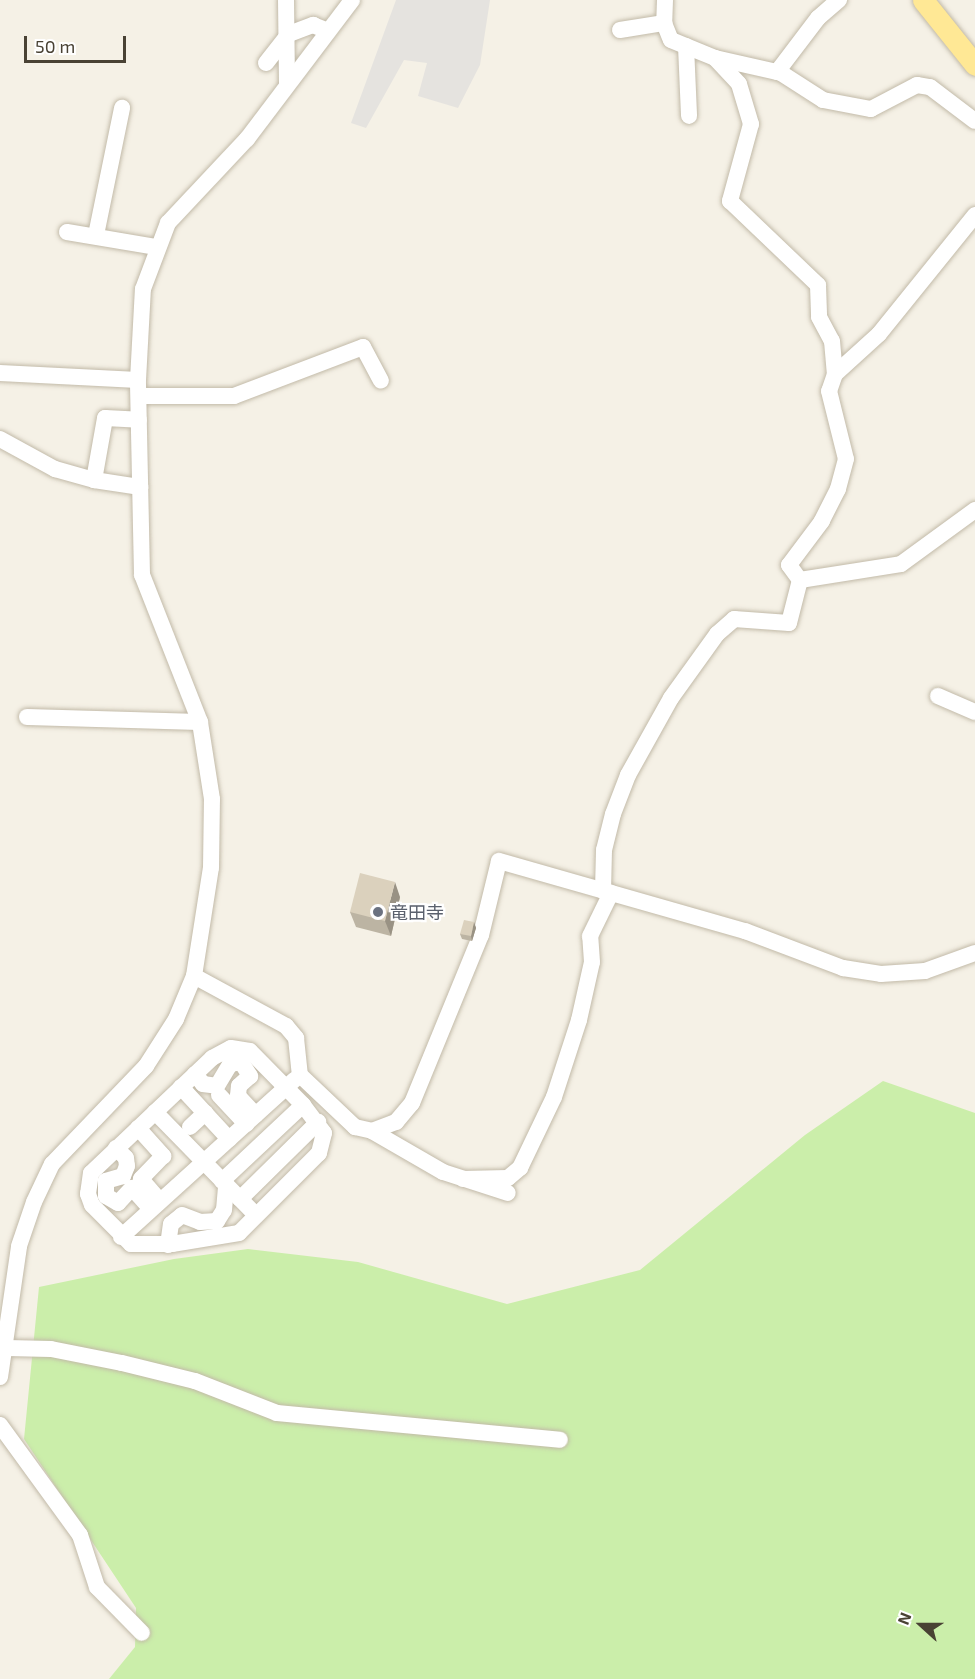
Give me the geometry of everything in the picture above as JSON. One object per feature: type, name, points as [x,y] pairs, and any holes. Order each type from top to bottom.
[{"type":"main road","points":[[923,0],[975,65]]},
{"type":"street","points":[[286,0],[289,34],[287,84]]},
{"type":"street","points":[[0,1377],[7,1348],[19,1246],[52,1164],[146,1066],[176,1019],[194,976],[211,868],[212,799],[200,722],[142,575],[139,388],[142,289],[168,223],[247,139],[352,0]]},
{"type":"street","points":[[665,0],[664,22],[671,40],[715,58],[777,72],[823,100],[871,109],[916,85],[930,87],[975,121]]},
{"type":"street","points":[[777,72],[818,18],[838,0]]},
{"type":"street","points":[[620,30],[664,22]]},
{"type":"street","points":[[266,63],[289,34],[313,25],[328,31]]},
{"type":"street","points":[[686,46],[689,116]]},
{"type":"street","points":[[715,58],[739,84],[752,131],[730,201],[818,285],[819,317],[832,341],[835,374],[829,391],[846,459],[838,489],[822,521],[789,565],[800,580]]},
{"type":"street","points":[[96,235],[122,108]]},
{"type":"street","points":[[835,374],[879,334],[975,215]]},
{"type":"street","points":[[67,232],[96,235],[157,247]]},
{"type":"street","points":[[0,373],[234,396],[363,347],[381,381]]},
{"type":"street","points":[[94,480],[105,418],[139,420]]},
{"type":"street","points":[[0,439],[55,468],[94,480],[140,487]]},
{"type":"street","points":[[800,580],[902,564],[975,510]]},
{"type":"street","points":[[463,1179],[508,1178],[520,1168],[554,1097],[579,1020],[592,962],[590,936],[607,892],[604,850],[613,814],[628,775],[671,698],[717,634],[734,619],[789,622],[800,580]]},
{"type":"street","points":[[938,696],[975,712]]},
{"type":"street","points":[[27,717],[200,722]]},
{"type":"street","points":[[372,1131],[396,1122],[412,1103],[481,935],[499,861],[745,930],[843,969],[881,975],[925,971],[975,953]]},
{"type":"street","points":[[194,976],[286,1026],[296,1038],[300,1075],[355,1127],[372,1131],[442,1172],[508,1193]]},
{"type":"street","points":[[241,1048],[250,1051],[287,1087],[318,1122],[324,1134],[319,1153],[239,1233],[229,1237],[168,1245],[131,1244],[121,1237],[93,1205],[88,1194],[91,1173],[195,1074],[222,1051],[241,1048]]},
{"type":"street","points":[[195,1074],[203,1084],[217,1086],[230,1064],[241,1062],[250,1076],[239,1086],[238,1096],[251,1119]]},
{"type":"street","points":[[121,1237],[300,1075]]},
{"type":"street","points":[[181,1088],[229,1139]]},
{"type":"street","points":[[219,1095],[251,1119]]},
{"type":"street","points":[[168,1245],[171,1224],[182,1215],[200,1222],[217,1221],[224,1210],[224,1183],[303,1105]]},
{"type":"street","points":[[155,1112],[256,1215]]},
{"type":"street","points":[[190,1127],[205,1113]]},
{"type":"street","points":[[240,1199],[318,1122]]},
{"type":"street","points":[[138,1128],[163,1156],[141,1179],[156,1205]]},
{"type":"street","points":[[116,1148],[126,1158],[127,1166],[123,1176],[106,1181],[106,1196],[118,1203],[132,1188],[156,1205]]},
{"type":"street","points":[[7,1348],[51,1348],[122,1363],[195,1381],[277,1413],[560,1440]]},
{"type":"street","points":[[0,1425],[80,1535],[97,1587],[142,1633]]},
{"type":"green space","points":[[883,1081],[975,1113],[975,1679],[109,1679],[135,1647],[136,1608],[24,1439],[39,1287],[174,1259],[248,1249],[358,1262],[507,1304],[640,1270],[805,1135]]},
{"type":"shaded area","points":[[396,0],[490,0],[480,65],[458,108],[418,96],[427,63],[404,60],[366,128],[351,123]]},
{"type":"building","points":[[360,873],[395,882],[385,921],[350,912]]},
{"type":"building","points":[[464,920],[474,922],[471,936],[460,934]]},
{"type":"place","name":"竜田寺","points":[[378,912]]}]
